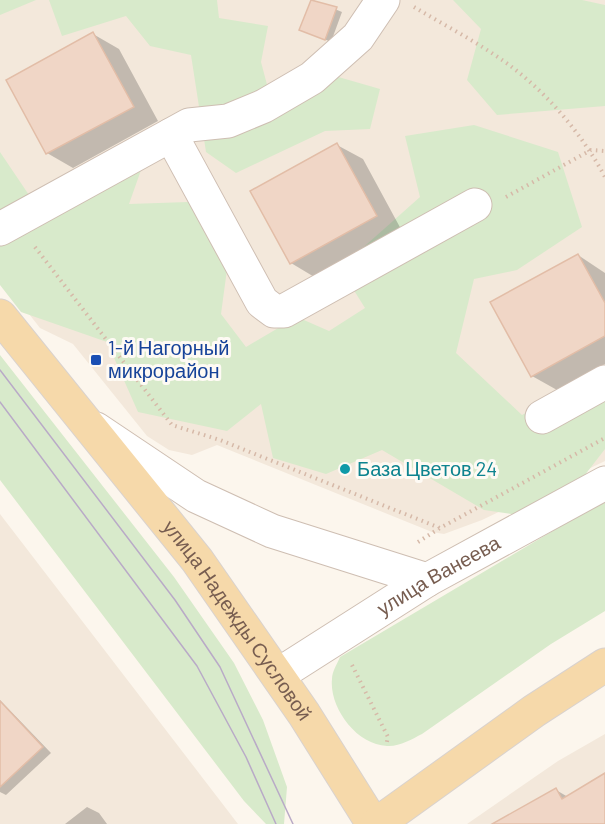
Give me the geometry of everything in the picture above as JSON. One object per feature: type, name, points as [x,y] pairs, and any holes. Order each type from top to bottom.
[{"type":"main road","name":"улица Надежды Сусловой","points":[[0,316],[197,560],[278,675],[375,824]]},
{"type":"main road","points":[[375,824],[534,711],[605,665]]},
{"type":"street","points":[[8,225],[189,125],[228,121],[264,106],[312,78],[398,3]]},
{"type":"street","points":[[171,135],[262,302],[274,310],[284,311],[475,205]]},
{"type":"street","points":[[542,417],[605,382]]},
{"type":"street","name":"улица Надежды Сусловой","points":[[88,424],[196,496],[272,531],[427,580]]},
{"type":"street","name":"улица Ванеева","points":[[278,675],[427,580],[605,483]]},
{"type":"path","points":[[398,3],[506,62],[540,91],[591,150],[605,177]]},
{"type":"path","points":[[475,205],[490,205],[591,150],[605,151]]},
{"type":"path","points":[[8,225],[171,424],[220,440],[440,528],[605,438]]},
{"type":"path","points":[[348,657],[388,736],[386,746]]},
{"type":"shaded area","points":[[0,0],[605,0],[605,461],[482,520],[444,534],[432,532],[217,445],[192,455],[169,450],[147,436],[73,344],[40,328],[0,277]]},
{"type":"shaded area","points":[[0,514],[238,824],[0,824]]},
{"type":"shaded area","points":[[605,734],[605,824],[467,824],[558,761]]},
{"type":"green space","points":[[0,0],[36,0],[0,15]]},
{"type":"green space","points":[[49,0],[217,0],[219,18],[268,26],[261,62],[275,115],[335,76],[380,89],[370,129],[325,131],[236,173],[206,152],[191,55],[150,46],[126,16],[62,36]]},
{"type":"green space","points":[[453,0],[582,0],[605,5],[605,106],[497,115],[467,80],[481,29]]},
{"type":"green space","points":[[474,125],[558,152],[582,227],[517,270],[474,279],[456,353],[522,415],[605,370],[605,449],[581,480],[525,516],[484,510],[382,450],[326,474],[273,458],[261,404],[227,431],[138,412],[107,342],[21,312],[0,285],[0,152],[31,198],[146,156],[129,204],[188,202],[228,262],[221,314],[246,347],[297,317],[329,331],[365,308],[340,268],[420,197],[405,136]]},
{"type":"green space","points":[[0,355],[174,577],[234,663],[263,720],[287,787],[284,824],[266,824],[244,801],[0,480]]},
{"type":"green space","points":[[605,500],[605,611],[551,644],[422,734],[405,742],[387,746],[376,744],[355,732],[340,712],[332,690],[333,674],[340,657]]},
{"type":"building","points":[[311,0],[337,7],[325,40],[299,30]]},
{"type":"building","points":[[93,32],[134,107],[46,154],[6,80]]},
{"type":"building","points":[[337,143],[377,216],[290,264],[250,191]]},
{"type":"building","points":[[578,254],[605,303],[605,336],[531,377],[490,302]]},
{"type":"building","points":[[0,701],[43,747],[0,787]]},
{"type":"building","points":[[605,773],[605,824],[492,824],[556,788],[562,799]]},
{"type":"tram line","points":[[0,370],[175,600],[220,667],[293,824]]},
{"type":"tram line","points":[[0,402],[197,666],[246,757],[276,824]]},
{"type":"place","name":"1-й Нагорный микрорайон","points":[[96,360]]},
{"type":"place","name":"База Цветов 24","points":[[345,469]]}]
